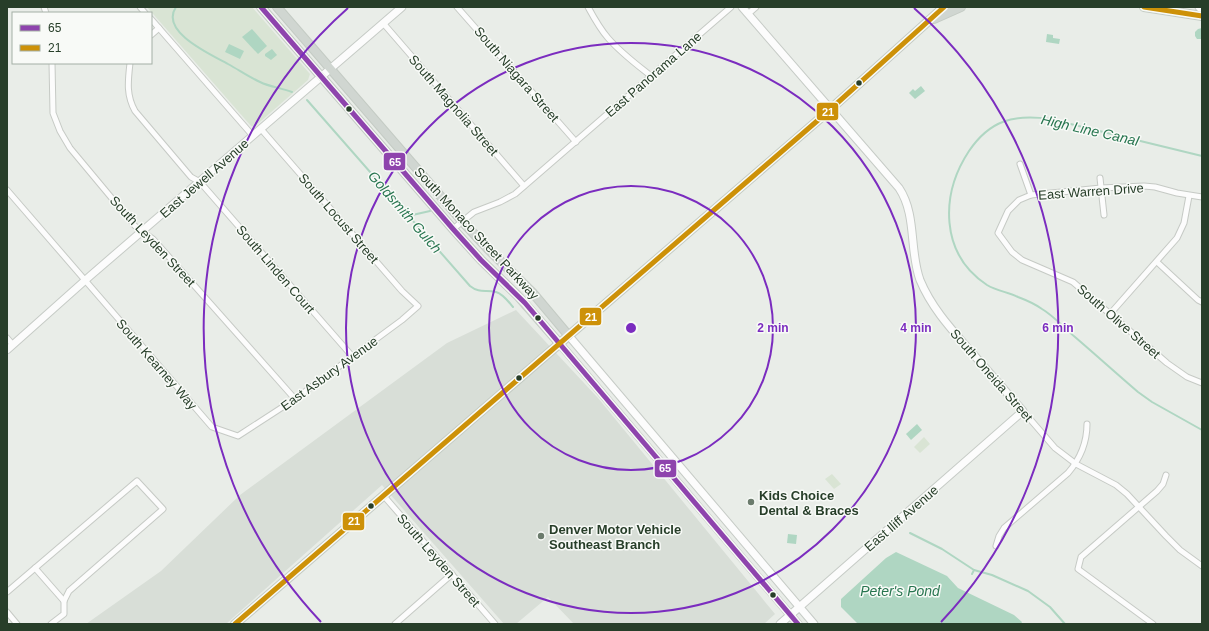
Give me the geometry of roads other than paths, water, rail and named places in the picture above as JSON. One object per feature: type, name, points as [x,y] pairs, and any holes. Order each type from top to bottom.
[{"type":"main road","name":"South Monaco Street Parkway","points":[[261,7],[453,229],[481,260],[516,293],[560,344]]},
{"type":"main road","name":"South Monaco Street Parkway","points":[[278,7],[462,221],[532,292],[569,336]]},
{"type":"main road","points":[[235,624],[831,109],[944,7]]},
{"type":"main road","points":[[928,22],[961,7]]},
{"type":"main road","points":[[1144,7],[1202,16]]},
{"type":"street","points":[[269,15],[278,7]]},
{"type":"street","name":"East Jewell Avenue","points":[[7,350],[402,7]]},
{"type":"street","name":"South Niagara Street","points":[[457,7],[576,142]]},
{"type":"street","points":[[588,7],[609,39],[622,53],[650,76]]},
{"type":"street","name":"East Panorama Lane","points":[[576,142],[731,7]]},
{"type":"street","name":"South Oneida Street","points":[[742,7],[902,193],[908,210],[917,269],[925,290],[935,307],[950,327],[1056,448],[1076,464],[1116,485],[1140,507],[1171,541],[1201,564]]},
{"type":"street","points":[[748,14],[756,7]]},
{"type":"street","points":[[1199,7],[1202,10]]},
{"type":"street","points":[[152,20],[253,136]]},
{"type":"street","name":"South Magnolia Street","points":[[383,23],[524,186]]},
{"type":"street","points":[[152,34],[159,28]]},
{"type":"street","name":"South Leyden Street","points":[[52,64],[53,113],[60,131],[70,148],[135,226],[159,245],[295,399]]},
{"type":"street","name":"South Linden Court","points":[[130,64],[128,80],[129,101],[135,111],[191,177],[200,182],[352,356]]},
{"type":"street","name":"South Locust Street","points":[[261,129],[402,291],[418,306]]},
{"type":"street","points":[[453,229],[479,209],[507,199],[576,142]]},
{"type":"street","points":[[1020,164],[1031,195]]},
{"type":"street","points":[[1100,178],[1104,215]]},
{"type":"street","name":"East Warren Drive","points":[[1012,252],[998,233],[1008,211],[1019,200],[1031,195],[1101,188],[1148,186],[1189,196],[1202,197]]},
{"type":"street","name":"South Kearney Way","points":[[7,190],[212,427],[238,436]]},
{"type":"street","points":[[1110,314],[1157,262],[1180,233],[1184,223],[1189,196]]},
{"type":"street","name":"South Olive Street","points":[[1012,252],[1022,260],[1073,282],[1167,363],[1187,377],[1202,382]]},
{"type":"street","points":[[1157,262],[1202,302]]},
{"type":"street","name":"East Asbury Avenue","points":[[238,436],[295,399],[402,320],[418,306]]},
{"type":"street","name":"South Monaco Street Parkway","points":[[569,336],[814,624]]},
{"type":"street","points":[[7,338],[13,345]]},
{"type":"street","name":"South Monaco Street Parkway","points":[[560,344],[798,624]]},
{"type":"street","name":"East Iliff Avenue","points":[[780,624],[1023,411]]},
{"type":"street","points":[[996,546],[999,536],[1004,528],[1068,473],[1076,464],[1085,442],[1087,424]]},
{"type":"street","points":[[1153,624],[1078,569],[1081,557],[1157,491],[1163,484],[1166,475]]},
{"type":"street","points":[[7,592],[137,481],[163,509],[69,591],[64,601],[64,614],[51,624]]},
{"type":"street","name":"South Leyden Street","points":[[383,495],[495,624]]},
{"type":"street","points":[[35,568],[64,601]]},
{"type":"street","points":[[395,624],[452,574]]},
{"type":"street","points":[[7,612],[17,624]]},
{"type":"water","points":[[1202,28],[1202,39],[1197,39],[1195,32]]},
{"type":"water","points":[[252,29],[267,46],[258,54],[242,37]]},
{"type":"water","points":[[1047,34],[1053,35],[1053,38],[1060,39],[1059,44],[1046,42]]},
{"type":"water","points":[[229,44],[244,51],[240,59],[225,52]]},
{"type":"water","points":[[272,49],[277,55],[271,60],[265,56],[265,54]]},
{"type":"water","points":[[921,86],[925,91],[915,99],[909,93],[913,89],[915,91]]},
{"type":"water","points":[[917,424],[922,430],[911,440],[906,434]]},
{"type":"water","points":[[788,534],[797,535],[796,544],[787,543]]},
{"type":"water","name":"Peter's Pond","points":[[896,552],[947,576],[958,588],[1014,615],[1022,622],[1021,624],[858,624],[841,607],[841,599],[886,558]]},
{"type":"waterway","name":"Goldsmith Gulch","points":[[176,7],[173,16],[175,25],[181,34],[190,42],[256,80],[292,92]]},
{"type":"waterway","name":"Goldsmith Gulch","points":[[307,100],[470,286],[480,291],[492,291],[499,293],[513,307]]},
{"type":"waterway","name":"High Line Canal","points":[[1202,156],[1050,119],[1014,119],[994,126],[985,132],[969,151],[953,186],[950,205],[950,223],[953,241],[960,257],[972,272],[987,285],[1036,305],[1055,319],[1138,392],[1152,402],[1202,430]]},
{"type":"waterway","points":[[408,216],[430,211]]},
{"type":"waterway","name":"Goldsmith Gulch","points":[[910,533],[942,549],[974,570],[992,575],[1028,591],[1050,607],[1065,624]]},
{"type":"waterway","name":"Goldsmith Gulch","points":[[972,574],[974,570]]},
{"type":"place","name":"Kids Choice Dental & Braces","points":[[751,502]]},
{"type":"place","name":"Denver Motor Vehicle Southeast Branch","points":[[541,536]]}]
